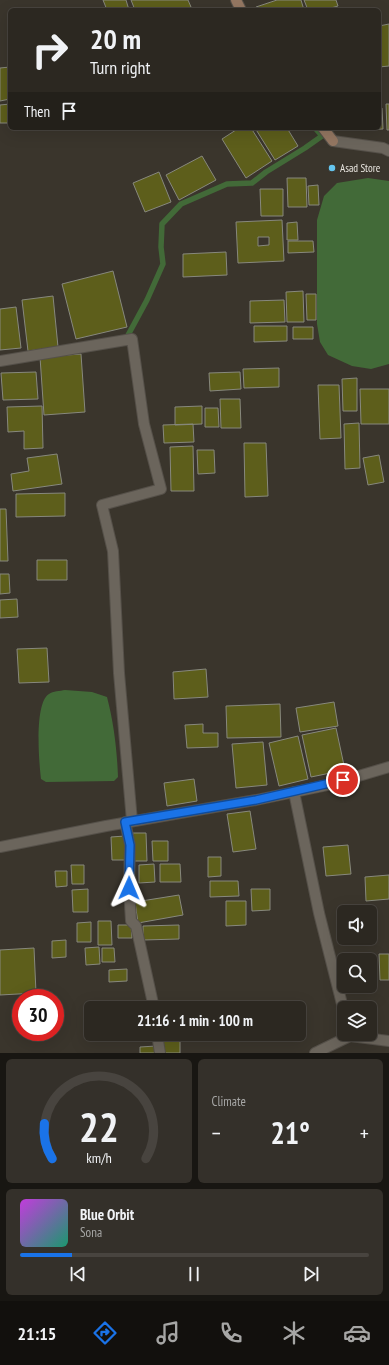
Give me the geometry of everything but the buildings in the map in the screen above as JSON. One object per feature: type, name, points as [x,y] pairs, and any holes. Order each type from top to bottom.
[{"type":"main road","points":[[325,130],[333,141]]},
{"type":"street","points":[[333,141],[383,148],[389,151]]},
{"type":"street","points":[[0,360],[132,339],[144,424],[161,489],[102,505],[114,551],[119,673],[130,845],[129,888],[131,921],[136,926],[152,1001]]},
{"type":"street","points":[[0,847],[128,822],[256,800],[328,784],[389,767]]},
{"type":"street","points":[[294,792],[319,913],[341,1001]]},
{"type":"street","points":[[377,1039],[389,1041]]},
{"type":"street","points":[[158,1041],[160,1053]]},
{"type":"street","points":[[315,1053],[338,1041]]},
{"type":"shaded area","points":[[368,178],[389,181],[389,364],[371,369],[352,366],[328,355],[320,342],[317,324],[317,220],[324,196],[337,183]]},
{"type":"shaded area","points":[[65,690],[92,692],[107,697],[117,757],[118,777],[114,781],[46,782],[41,779],[39,760],[39,721],[41,709],[44,700],[49,694]]},
{"type":"waterway","points":[[124,338],[127,337],[147,300],[163,264],[161,247],[162,224],[181,204],[227,184],[252,183],[266,172],[322,136],[317,130]]},
{"type":"place","name":"Asad Store","points":[[332,168]]},
{"type":"route","points":[[129,888],[130,845],[125,822],[256,800],[343,780]]}]
